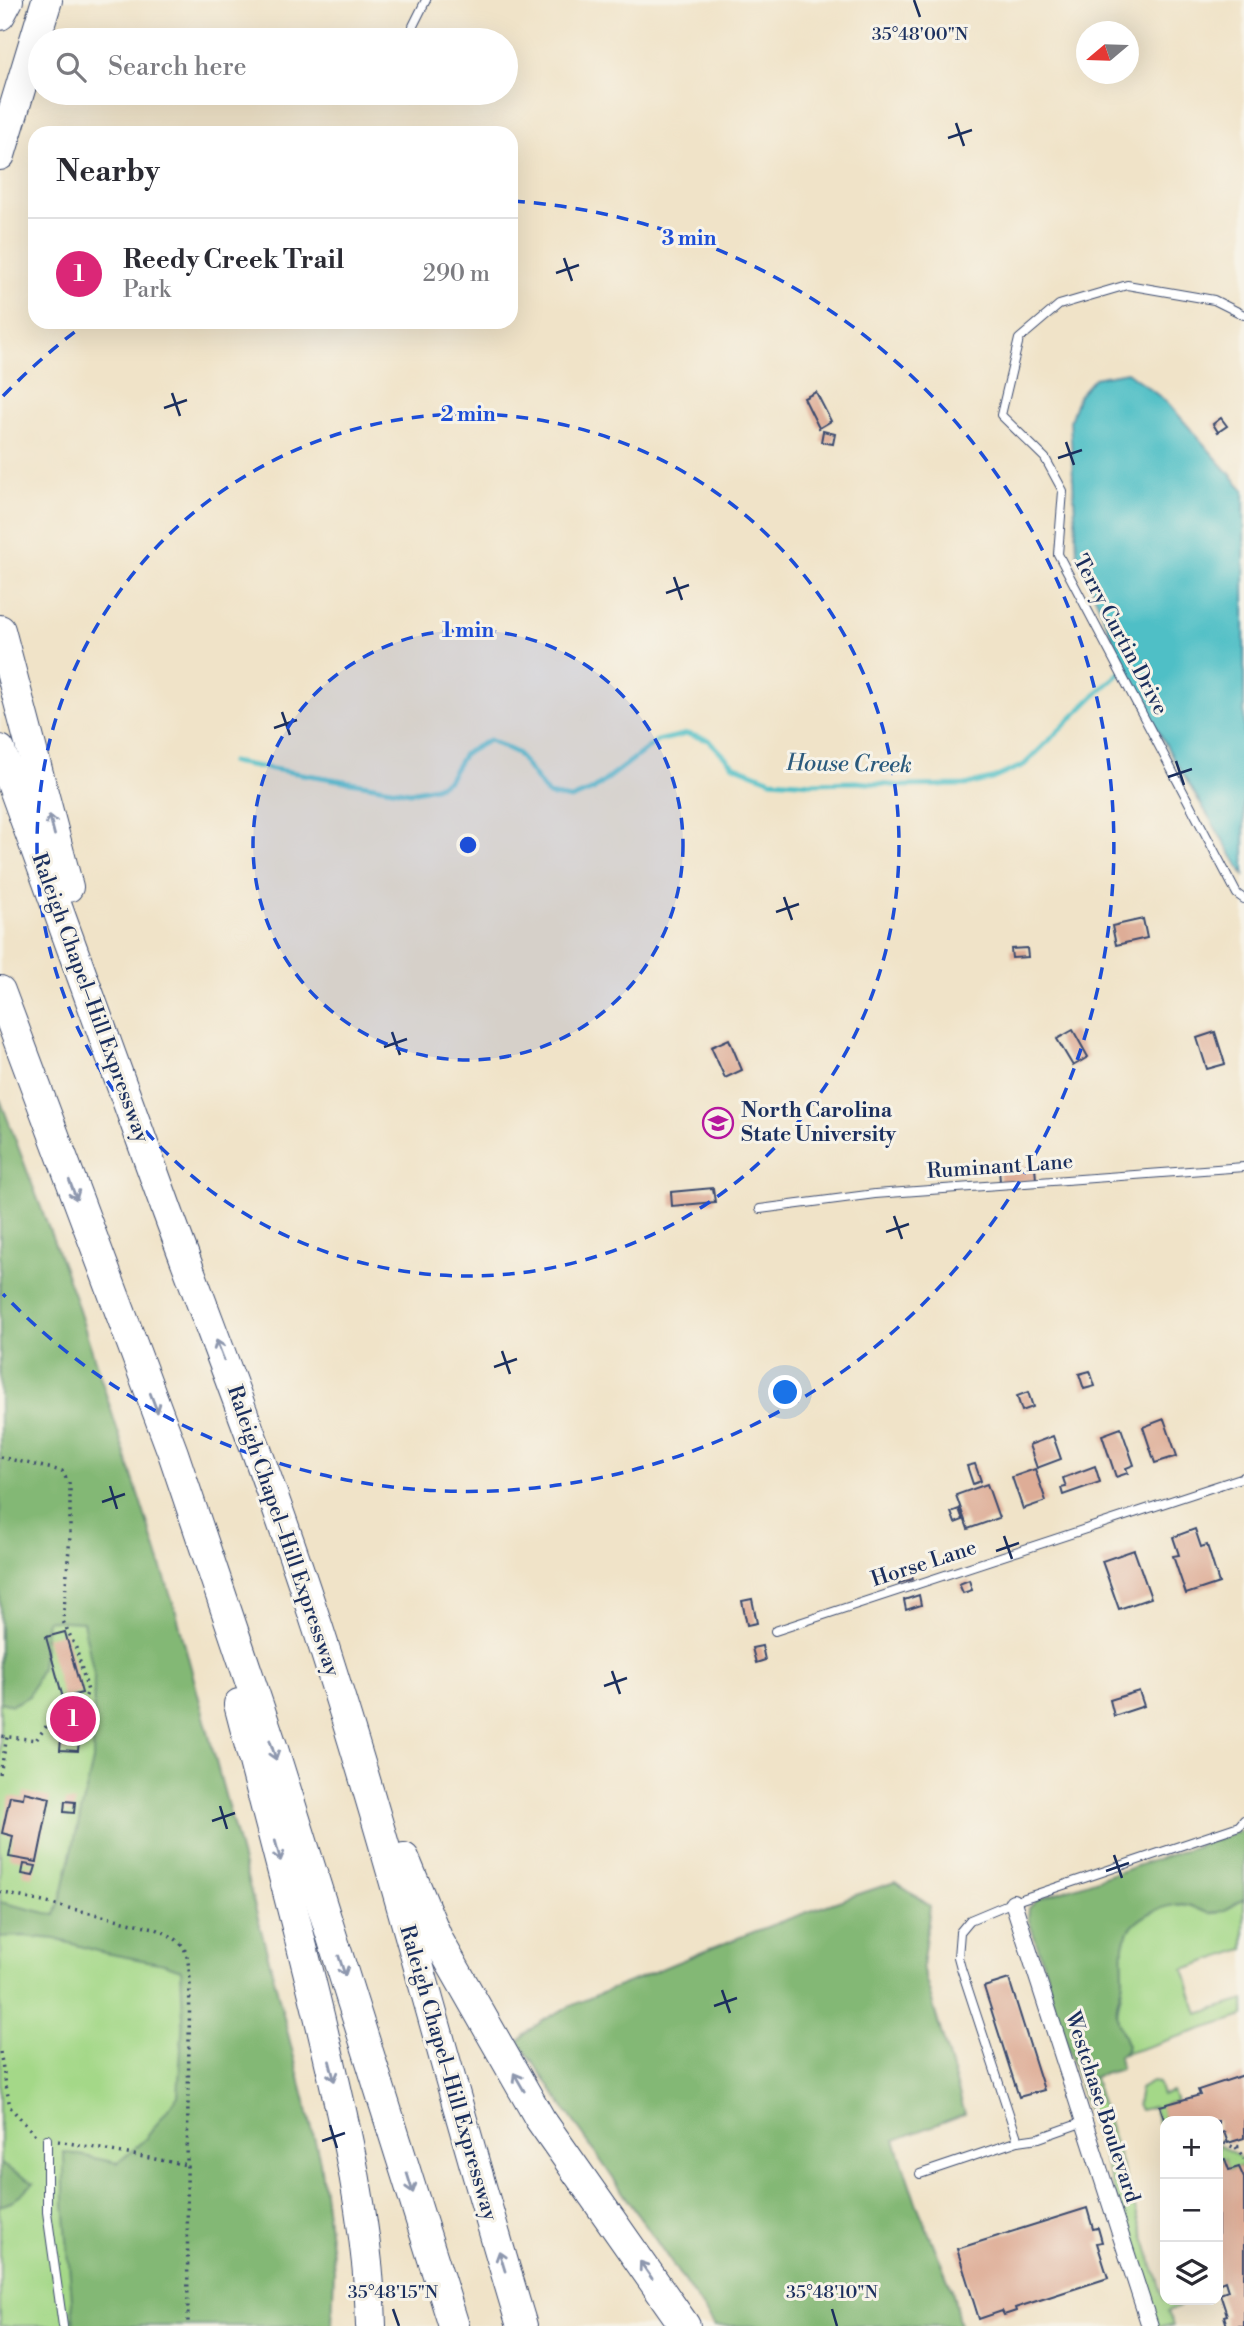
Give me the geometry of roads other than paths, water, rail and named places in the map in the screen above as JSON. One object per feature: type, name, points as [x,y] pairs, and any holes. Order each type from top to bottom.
[{"type":"highway","points":[[0,15],[8,0]]},
{"type":"highway","points":[[39,28],[47,0]]},
{"type":"highway","points":[[0,155],[28,63]]},
{"type":"highway","points":[[0,629],[48,807],[104,1034]]},
{"type":"highway","name":"Raleigh Chapel–Hill Expressway","points":[[0,750],[312,1608],[354,1738],[476,2174],[522,2326]]},
{"type":"highway","points":[[0,991],[173,1453],[273,1749],[454,2326]]},
{"type":"highway","points":[[0,1017],[49,1126]]},
{"type":"highway","points":[[173,1453],[296,1919],[344,2119],[370,2280],[372,2326]]},
{"type":"highway","points":[[354,1738],[445,1952],[540,2119],[685,2326]]},
{"type":"street","name":"Westchase Boulevard","points":[[1013,1902],[1150,2326]]},
{"type":"lane","points":[[413,26],[426,0]]},
{"type":"lane","name":"Terry Curtin Drive","points":[[1244,316],[1214,300],[1126,285],[1059,305],[1019,339],[1001,415],[1045,458],[1063,491],[1058,554],[1237,894],[1244,899]]},
{"type":"lane","name":"Ruminant Lane","points":[[760,1209],[875,1194],[1244,1167]]},
{"type":"lane","name":"Horse Lane","points":[[775,1631],[1244,1477]]},
{"type":"lane","points":[[1018,2141],[958,1957],[960,1932],[970,1920],[1013,1902],[1239,1826],[1244,1820]]},
{"type":"lane","points":[[920,2174],[1084,2122]]},
{"type":"lane","points":[[47,2139],[47,2212],[63,2326]]},
{"type":"water","points":[[1127,372],[1167,402],[1244,490],[1244,875],[1173,758],[1125,668],[1077,553],[1070,421],[1079,395],[1094,378]]},
{"type":"waterway","name":"House Creek","points":[[231,762],[410,792],[435,787],[448,780],[464,754],[489,740],[517,753],[548,795],[571,799],[593,790],[657,741],[687,734],[709,740],[733,765],[771,780],[903,786],[965,785],[992,779],[1024,765],[1125,668]]},
{"type":"place","name":"North Carolina State University","points":[[718,1123]]},
{"type":"place","name":"Reedy Creek Trail","points":[[73,1719]]}]
